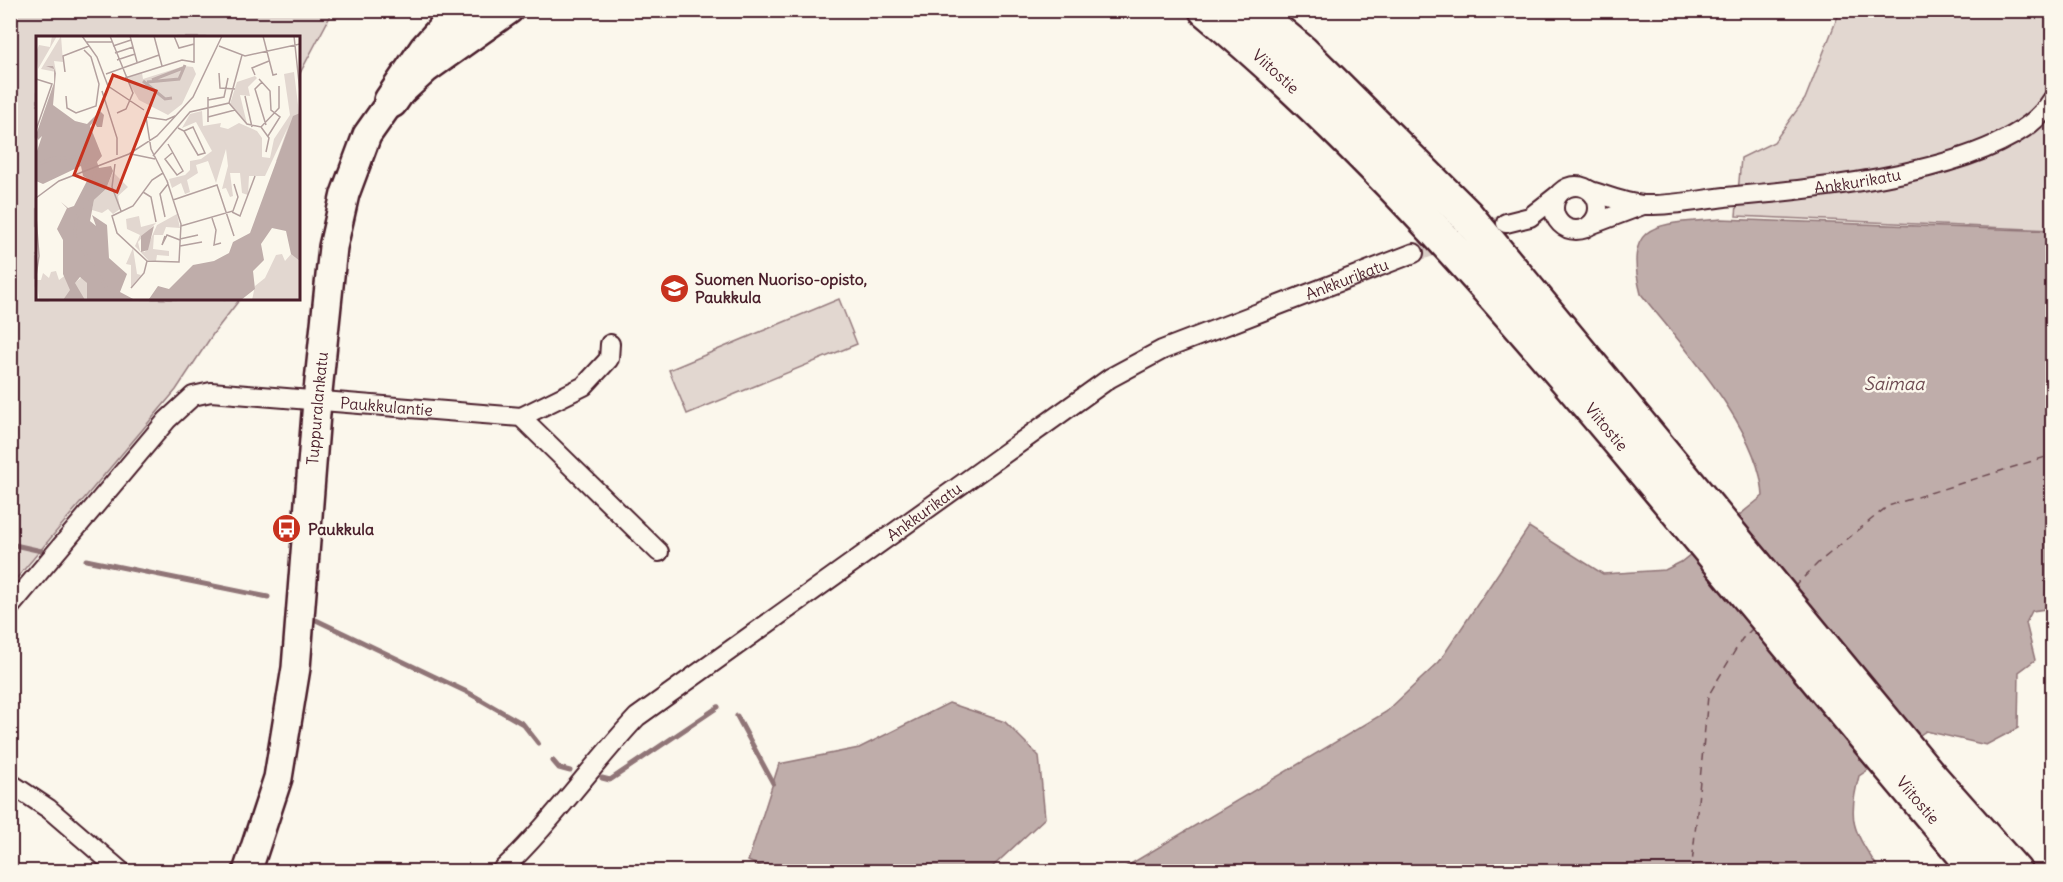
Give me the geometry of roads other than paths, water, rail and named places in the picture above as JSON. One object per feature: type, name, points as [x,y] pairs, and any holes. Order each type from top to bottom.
[{"type":"highway","points":[[390,101],[426,50],[462,10]]},
{"type":"highway","name":"Viitostie","points":[[1206,10],[1266,60],[1406,197],[1685,501]]},
{"type":"highway","name":"Viitostie","points":[[1252,10],[1302,52],[1467,216],[1685,501],[1920,783],[1979,872]]},
{"type":"highway","points":[[1283,10],[1291,22],[1302,52]]},
{"type":"highway","name":"Viitostie","points":[[1920,783],[2015,872]]},
{"type":"street","name":"Tuppuralankatu","points":[[247,872],[278,777],[296,668],[317,401],[333,248],[345,194],[367,135],[390,101],[426,69],[510,10]]},
{"type":"street","name":"Ankkurikatu","points":[[1590,225],[1643,205],[1835,187],[1975,154],[2018,134],[2043,115],[2052,100]]},
{"type":"street","points":[[1506,223],[1530,217],[1573,186],[1591,191],[1598,204],[1598,212],[1590,225],[1577,230],[1530,217]]},
{"type":"street","name":"Ankkurikatu","points":[[1591,191],[1643,205]]},
{"type":"street","points":[[1558,195],[1554,208],[1558,222],[1564,227]]},
{"type":"street","name":"Ankkurikatu","points":[[500,872],[536,837],[608,748],[637,717],[1110,378],[1162,350],[1414,253]]},
{"type":"street","points":[[610,344],[609,359],[584,386],[521,417],[659,552]]},
{"type":"street","name":"Paukkulantie","points":[[10,607],[167,420],[193,396],[211,392],[521,417]]},
{"type":"street","points":[[10,783],[49,809],[122,872]]},
{"type":"water","name":"Saimaa","points":[[1721,219],[2052,231],[2052,608],[2032,611],[2026,623],[2035,660],[2019,672],[2018,728],[1986,745],[1926,731],[1859,776],[1853,806],[1855,827],[1880,871],[1117,872],[1386,712],[1439,662],[1529,527],[1603,574],[1665,570],[1681,562],[1763,496],[1759,470],[1734,416],[1697,363],[1641,294],[1636,269],[1637,250],[1642,238],[1652,230],[1682,222]]},
{"type":"water","points":[[949,703],[1005,722],[1039,756],[1045,818],[988,871],[774,872],[748,861],[779,764],[859,748]]},
{"type":"waterway","points":[[10,544],[46,552]]},
{"type":"waterway","points":[[86,560],[268,597]]},
{"type":"waterway","points":[[316,620],[469,693],[523,724],[538,743]]},
{"type":"waterway","points":[[602,778],[610,780],[718,707]]},
{"type":"waterway","points":[[737,716],[773,783]]},
{"type":"waterway","points":[[553,761],[559,768],[570,771]]},
{"type":"tunnel","points":[[1414,253],[1506,223]]},
{"type":"place","name":"Suomen Nuoriso-opisto, Paukkula","points":[[674,288]]},
{"type":"place","name":"Paukkula","points":[[287,529]]}]
